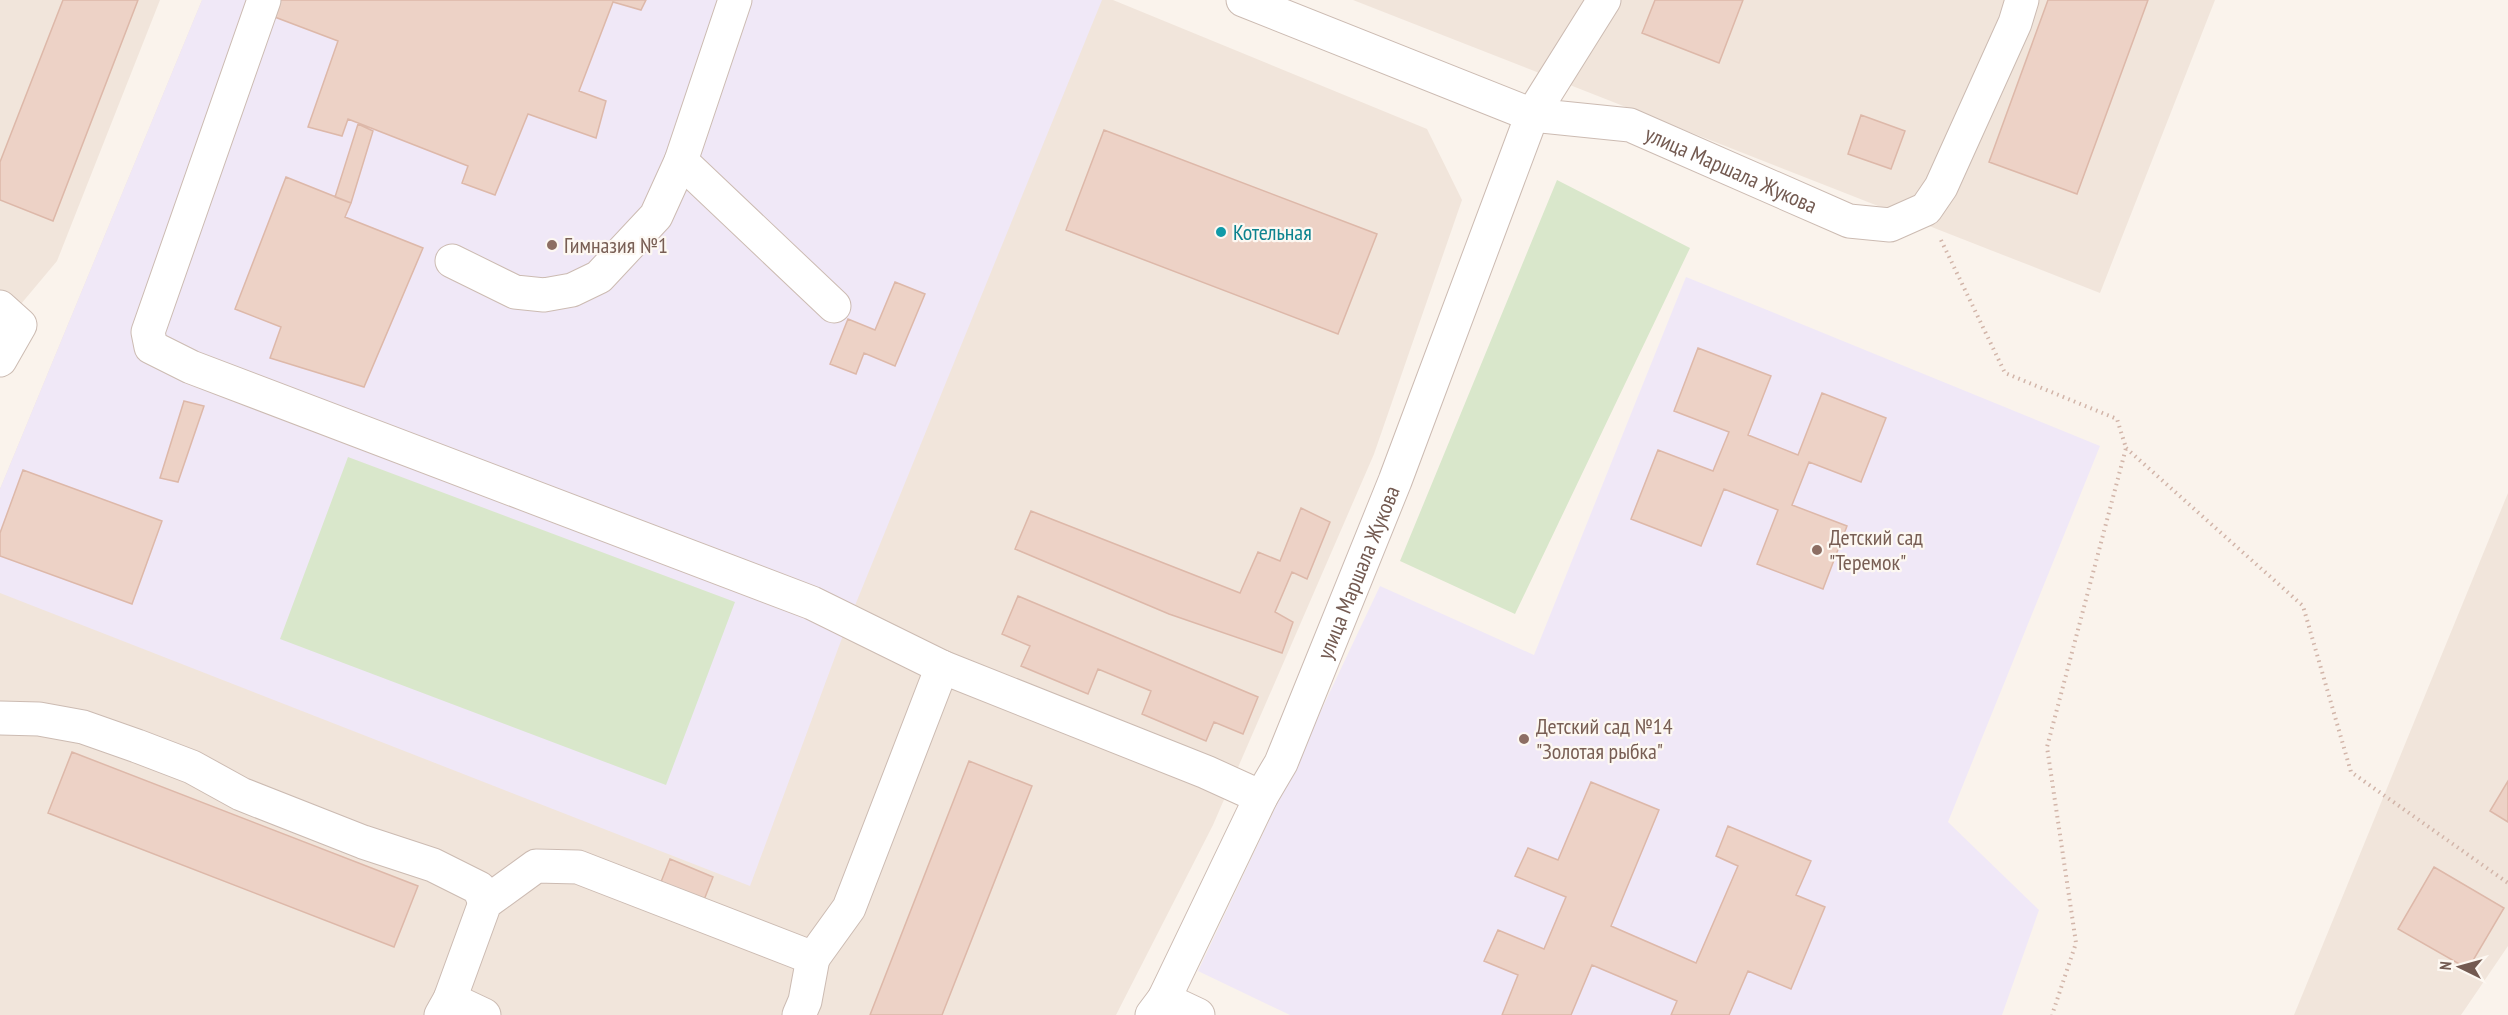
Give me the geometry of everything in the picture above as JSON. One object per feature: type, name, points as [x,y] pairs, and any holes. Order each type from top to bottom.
[{"type":"street","points":[[264,0],[148,332],[151,347],[191,367],[812,603],[942,667],[1206,772],[1261,797]]},
{"type":"street","points":[[452,261],[515,292],[544,295],[572,290],[599,277],[656,216],[681,161],[735,0]]},
{"type":"street","points":[[1532,115],[1604,0]]},
{"type":"street","points":[[1926,209],[1941,187],[1972,121],[2015,23],[2022,0]]},
{"type":"street","name":"улица Маршала Жукова","points":[[1255,2],[1532,115],[1630,125],[1849,221],[1890,225],[1926,209]]},
{"type":"street","name":"улица Маршала Жукова","points":[[1158,1007],[1261,797],[1281,763],[1390,492],[1532,115]]},
{"type":"street","points":[[681,161],[834,306]]},
{"type":"street","points":[[0,360],[10,316]]},
{"type":"street","points":[[799,1015],[805,1001],[813,958],[849,908],[942,667]]},
{"type":"street","points":[[0,718],[39,718],[83,727],[137,746],[192,767],[241,794],[363,842],[433,865],[479,888],[485,903]]},
{"type":"street","points":[[484,1015],[445,1007],[485,903],[536,866],[578,867],[813,958]]},
{"type":"street","points":[[1158,1007],[1198,1015]]},
{"type":"path","points":[[1926,209],[2005,373],[2117,419],[2126,448],[2303,606],[2351,772],[2508,883]]},
{"type":"path","points":[[2052,1015],[2076,943],[2048,747],[2126,448]]},
{"type":"shaded area","points":[[0,0],[160,0],[57,261],[0,329]]},
{"type":"shaded area","points":[[202,0],[1113,0],[1427,129],[1462,200],[1374,454],[1213,825],[1116,1015],[0,1015],[0,489]]},
{"type":"shaded area","name":"Гимназия №1","points":[[202,0],[1102,0],[845,630],[750,886],[0,593],[0,489]]},
{"type":"shaded area","points":[[1353,0],[2215,0],[2100,293]]},
{"type":"shaded area","points":[[1686,277],[2100,446],[1948,822],[2039,910],[2002,1015],[1290,1015],[1198,971],[1380,586],[1534,655]]},
{"type":"shaded area","points":[[2508,493],[2508,946],[2461,1015],[2294,1015]]},
{"type":"green space","points":[[1557,180],[1690,248],[1515,614],[1400,561]]},
{"type":"green space","points":[[348,457],[735,602],[666,785],[280,639]]},
{"type":"building","points":[[63,0],[138,0],[53,221],[0,200],[0,162]]},
{"type":"building","points":[[278,0],[646,0],[641,10],[613,2],[579,91],[606,101],[596,138],[528,114],[495,195],[462,183],[468,166],[348,119],[342,136],[308,127],[338,41],[272,16]]},
{"type":"building","points":[[1655,0],[1743,0],[1719,63],[1642,33]]},
{"type":"building","points":[[2048,0],[2148,0],[2077,194],[1989,162]]},
{"type":"building","points":[[1861,115],[1905,131],[1891,169],[1848,154]]},
{"type":"building","points":[[358,124],[373,131],[351,203],[335,197]]},
{"type":"building","name":"Котельная","points":[[1104,130],[1377,234],[1338,334],[1066,230]]},
{"type":"building","points":[[286,177],[351,203],[345,217],[423,248],[364,387],[270,358],[281,327],[235,309]]},
{"type":"building","points":[[895,282],[925,294],[895,366],[864,353],[856,374],[830,364],[848,319],[875,330]]},
{"type":"building","points":[[1698,348],[1771,376],[1748,435],[1798,455],[1822,393],[1886,418],[1861,482],[1809,462],[1792,505],[1847,526],[1823,589],[1757,564],[1778,510],[1724,489],[1701,546],[1631,519],[1658,450],[1713,471],[1729,432],[1674,411]]},
{"type":"building","points":[[184,401],[204,406],[178,482],[160,478]]},
{"type":"building","points":[[23,470],[162,521],[132,604],[0,556],[0,533]]},
{"type":"building","points":[[1301,508],[1330,522],[1307,579],[1292,572],[1275,612],[1293,622],[1282,653],[1169,614],[1015,549],[1031,511],[1240,593],[1258,552],[1280,561]]},
{"type":"building","points":[[1018,596],[1258,697],[1243,734],[1214,722],[1206,741],[1142,714],[1151,691],[1098,669],[1088,694],[1021,666],[1030,646],[1002,634]]},
{"type":"building","points":[[72,752],[418,886],[394,947],[48,813]]},
{"type":"building","points":[[969,761],[1032,786],[942,1015],[870,1015]]},
{"type":"building","points":[[2508,781],[2508,822],[2490,811]]},
{"type":"building","points":[[1591,782],[1659,810],[1611,926],[1696,963],[1738,866],[1716,856],[1728,826],[1811,861],[1796,895],[1825,907],[1791,989],[1748,971],[1729,1015],[1671,1015],[1677,1001],[1592,965],[1571,1015],[1502,1015],[1518,975],[1484,961],[1498,930],[1544,949],[1566,897],[1515,876],[1528,848],[1558,860]]},
{"type":"building","points":[[670,859],[713,877],[702,905],[659,887]]},
{"type":"building","points":[[2434,867],[2504,908],[2468,969],[2398,929]]},
{"type":"place","name":"Котельная","points":[[1221,232]]},
{"type":"place","name":"Гимназия №1","points":[[552,245]]},
{"type":"place","name":"Детский сад \"Теремок\"","points":[[1817,550]]},
{"type":"place","name":"Детский сад №14 \"Золотая рыбка\"","points":[[1524,739]]}]
